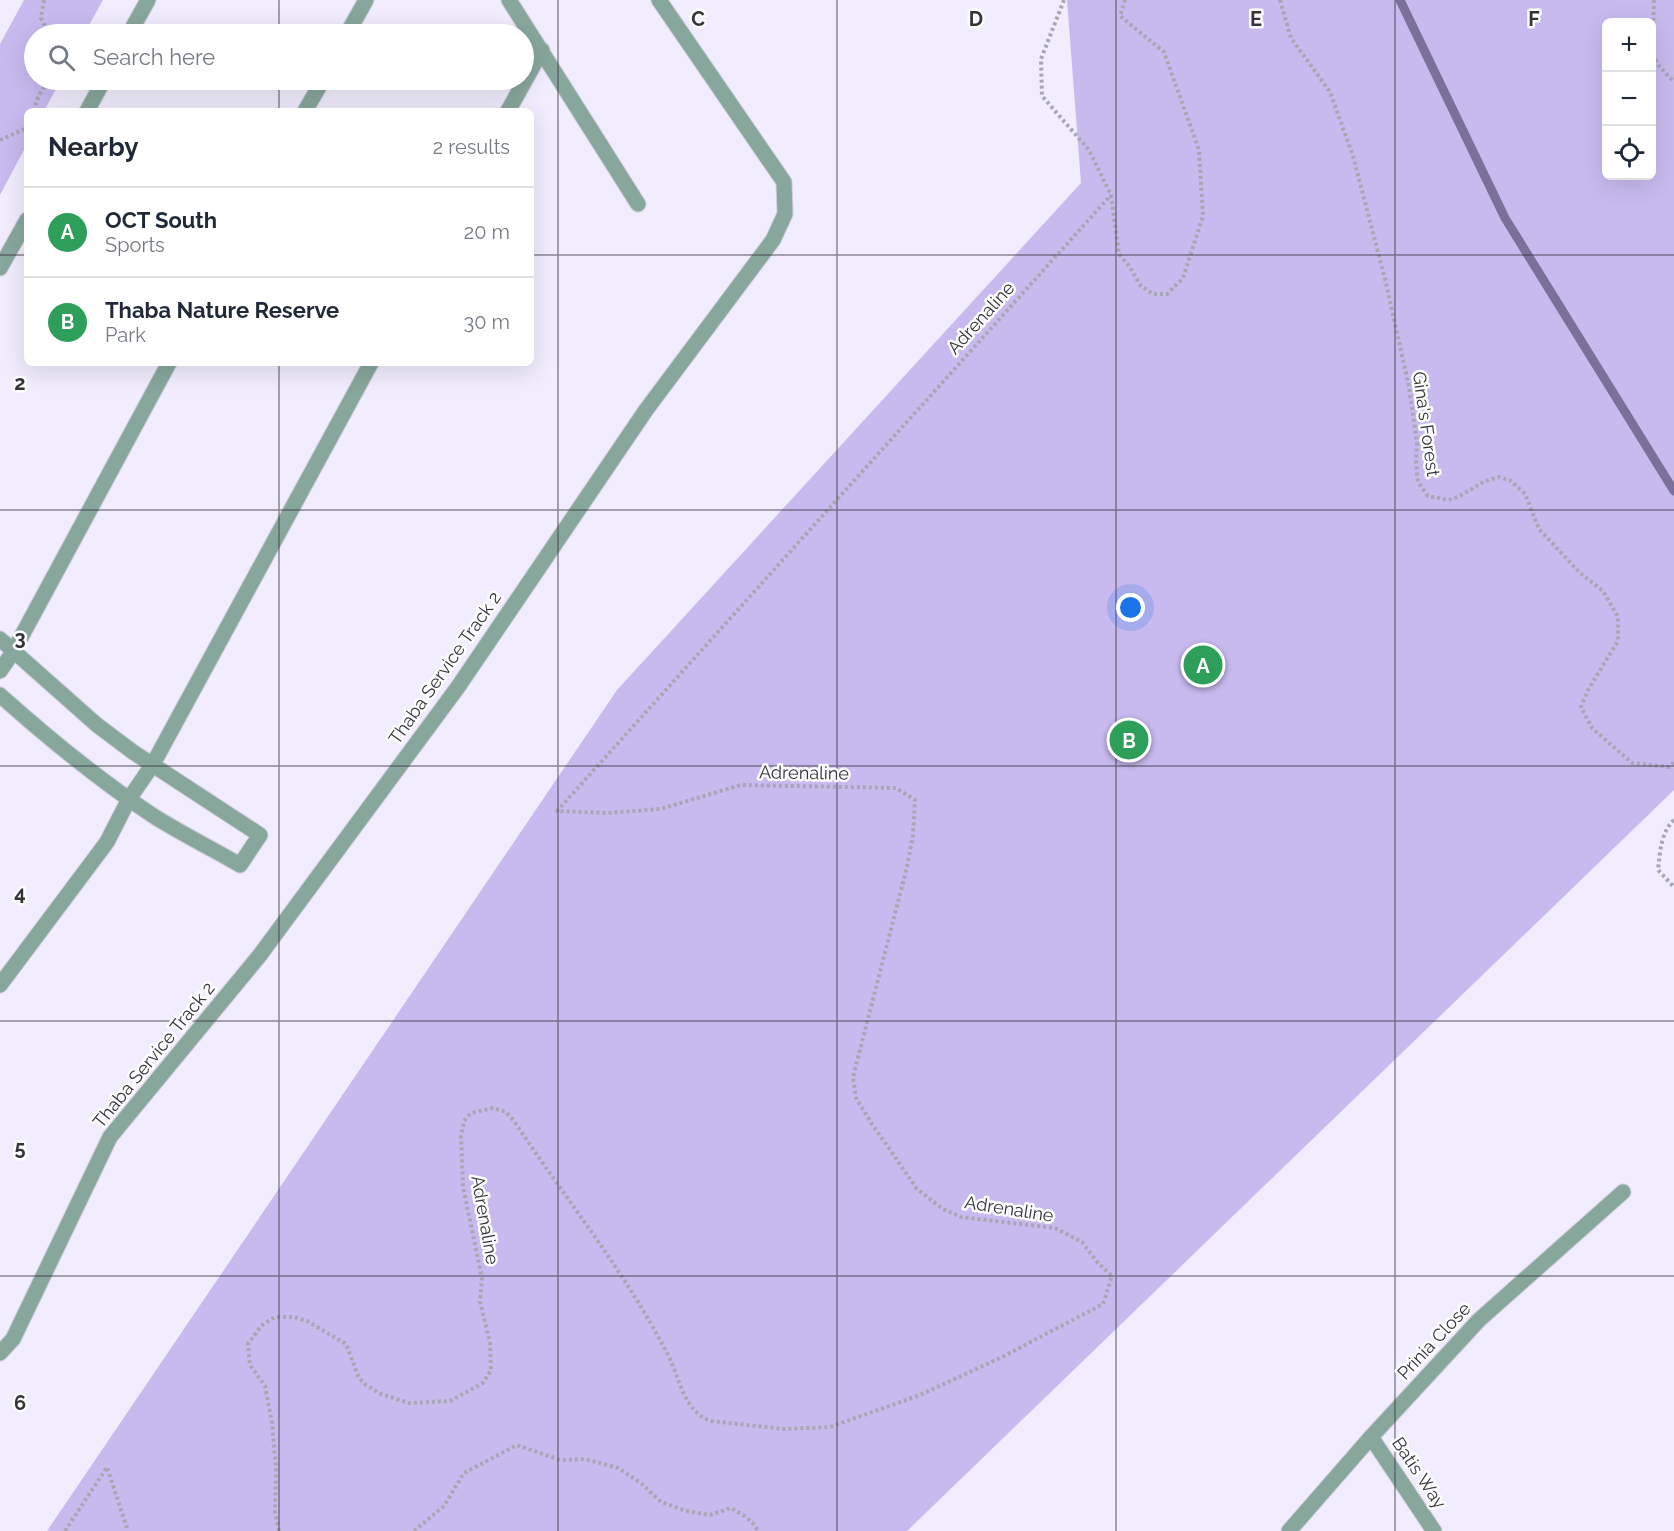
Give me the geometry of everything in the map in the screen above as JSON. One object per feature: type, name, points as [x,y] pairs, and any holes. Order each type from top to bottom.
[{"type":"street","points":[[135,24],[148,0]]},
{"type":"street","points":[[353,24],[366,0]]},
{"type":"street","points":[[509,0],[525,24]]},
{"type":"street","name":"Thaba Service Track 2","points":[[0,1353],[13,1339],[110,1137],[260,955],[458,687],[646,410],[772,240],[785,214],[784,182],[659,0]]},
{"type":"street","points":[[534,38],[638,204]]},
{"type":"street","points":[[534,64],[542,50]]},
{"type":"street","points":[[89,108],[99,90]]},
{"type":"street","points":[[307,108],[317,90]]},
{"type":"street","points":[[510,108],[520,90]]},
{"type":"street","points":[[0,268],[24,225]]},
{"type":"street","points":[[0,671],[13,652],[167,366]]},
{"type":"street","points":[[0,985],[106,842],[129,799],[153,764],[369,366]]},
{"type":"street","points":[[0,639],[97,725],[260,835],[240,865],[154,816],[129,799],[48,737],[0,695]]},
{"type":"street","name":"Prinia Close","points":[[1289,1531],[1371,1437],[1479,1320],[1623,1192]]},
{"type":"street","name":"Batis Way","points":[[1371,1437],[1434,1531]]},
{"type":"path","points":[[44,0],[41,18],[44,24]]},
{"type":"path","points":[[1064,0],[1041,59],[1042,96],[1089,150],[1111,195],[1119,254],[1130,267],[1140,285],[1153,294],[1167,294],[1183,278],[1203,216],[1199,150],[1164,52],[1120,16],[1125,0]]},
{"type":"path","name":"Gina's Forest","points":[[1280,0],[1291,38],[1330,92],[1353,156],[1386,284],[1409,387],[1417,443],[1418,482],[1428,496],[1448,500],[1458,497],[1485,481],[1499,477],[1510,481],[1525,494],[1539,529],[1580,573],[1604,591],[1618,617],[1618,641],[1588,690],[1581,707],[1592,728],[1632,763],[1669,767],[1674,762]]},
{"type":"path","points":[[1654,0],[1652,50],[1658,65],[1674,82]]},
{"type":"path","points":[[34,108],[42,90]]},
{"type":"path","points":[[0,140],[24,129]]},
{"type":"path","name":"Adrenaline","points":[[279,1531],[275,1512],[276,1468],[272,1423],[265,1386],[250,1365],[248,1344],[261,1326],[274,1317],[294,1317],[323,1329],[346,1344],[359,1378],[366,1385],[381,1394],[409,1403],[450,1401],[483,1383],[491,1370],[490,1341],[480,1302],[482,1278],[463,1187],[461,1136],[464,1121],[471,1113],[493,1108],[506,1112],[514,1121],[585,1221],[650,1321],[669,1355],[693,1410],[701,1418],[784,1428],[830,1427],[920,1395],[1002,1357],[1103,1304],[1112,1276],[1098,1263],[1082,1242],[1055,1228],[961,1217],[944,1209],[917,1189],[856,1098],[853,1077],[907,867],[914,834],[915,800],[896,788],[741,785],[660,809],[608,813],[557,811],[1111,195]]},
{"type":"path","points":[[1674,820],[1668,826],[1661,846],[1659,870],[1674,887]]},
{"type":"path","points":[[414,1531],[444,1506],[464,1473],[517,1445],[560,1460],[585,1459],[618,1468],[642,1484],[661,1502],[686,1511],[710,1515],[731,1508],[756,1526],[758,1531]]},
{"type":"path","points":[[65,1531],[107,1467],[128,1531]]},
{"type":"shaded area","points":[[24,0],[103,0],[90,24],[24,24],[24,90],[56,90],[46,108],[24,108],[24,150],[0,195],[0,44]]},
{"type":"shaded area","points":[[1067,0],[1674,0],[1674,790],[907,1531],[47,1531],[617,690],[1081,183]]},
{"type":"waterway","points":[[1400,0],[1505,218],[1674,491]]},
{"type":"place","name":"OCT South","points":[[1203,665]]},
{"type":"place","name":"Thaba Nature Reserve","points":[[1129,740]]}]
